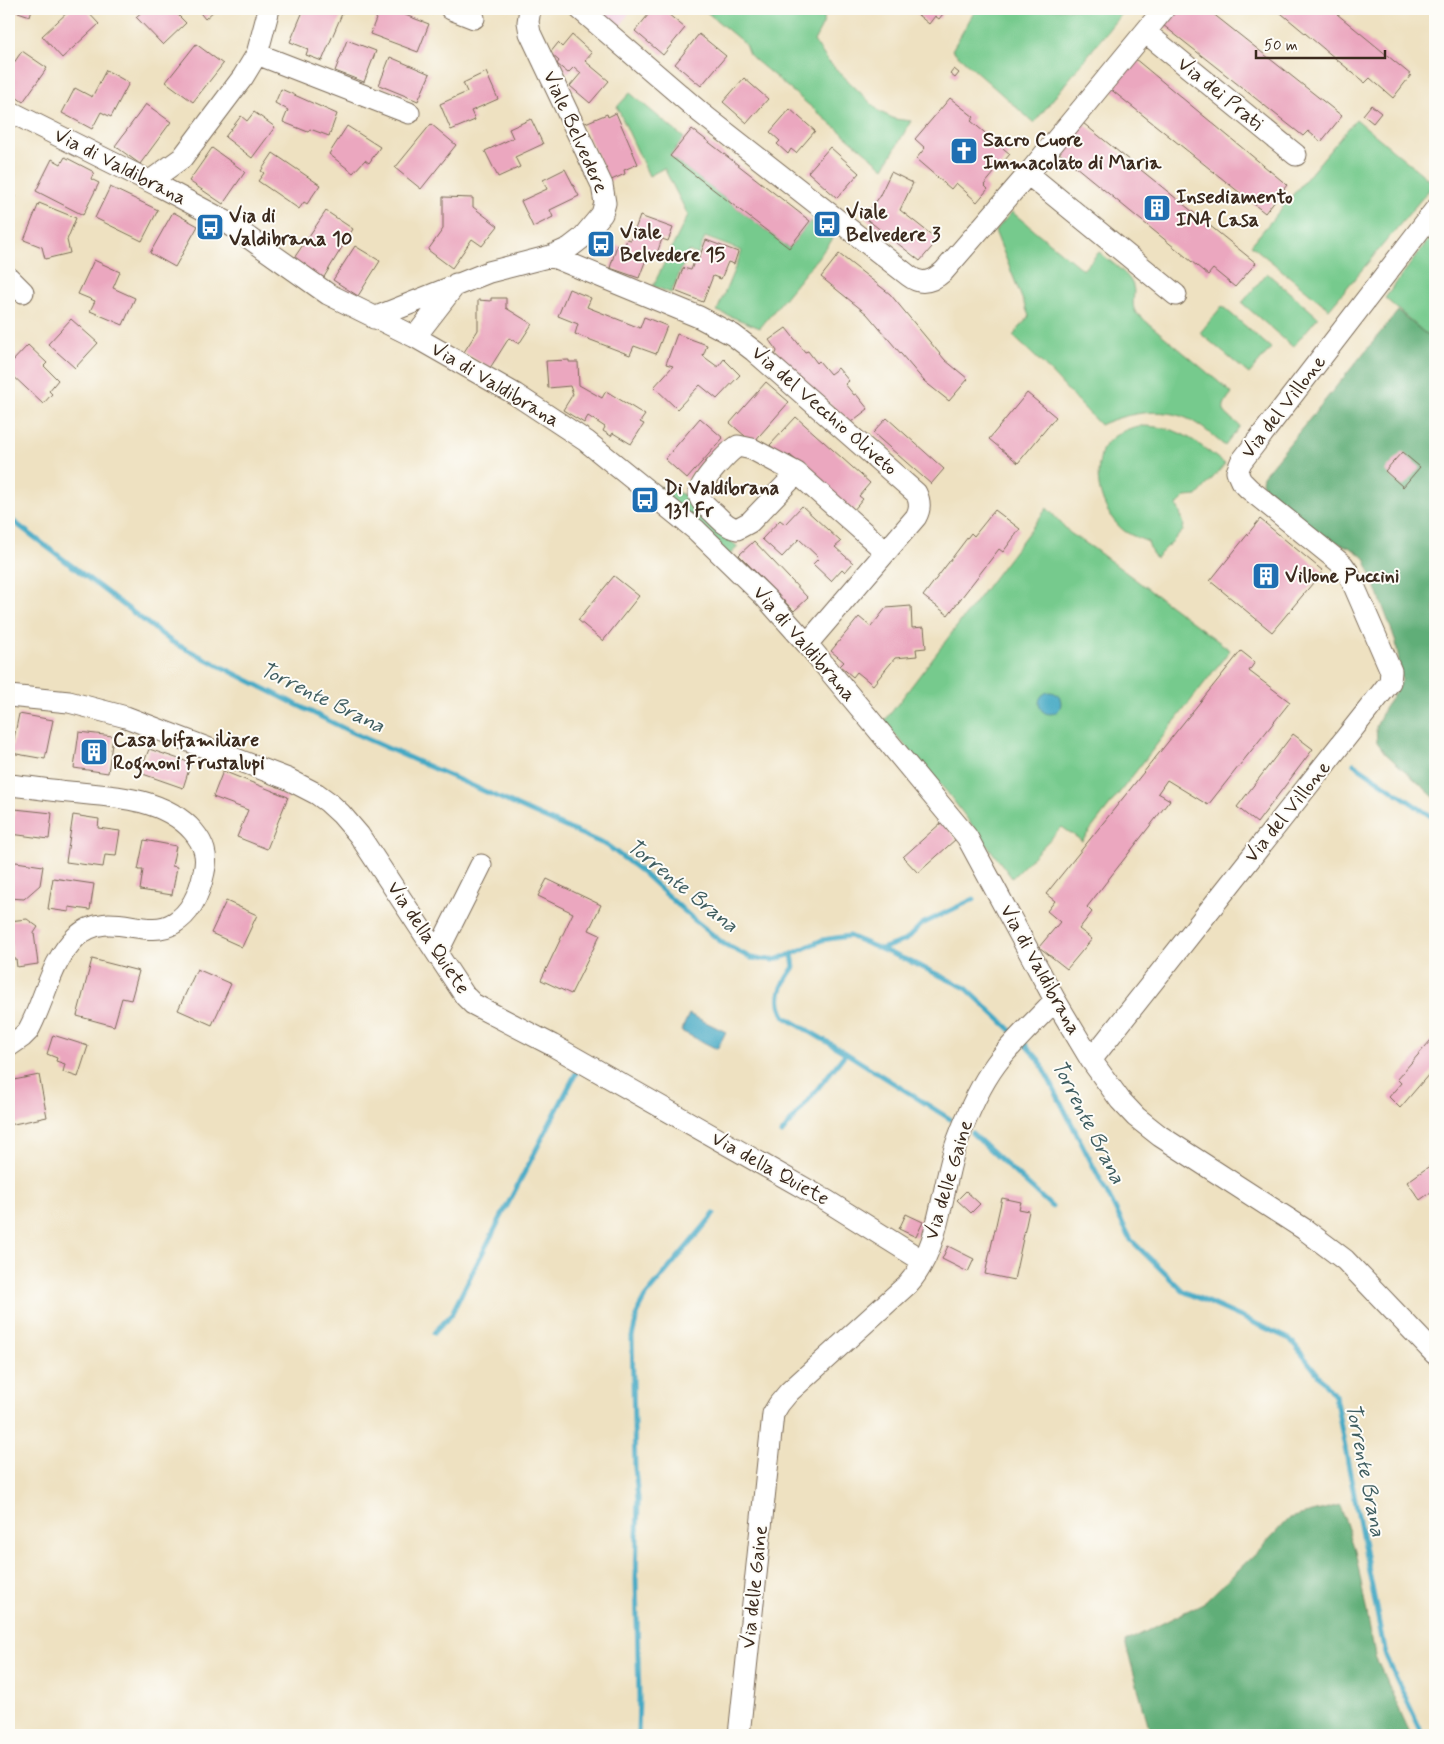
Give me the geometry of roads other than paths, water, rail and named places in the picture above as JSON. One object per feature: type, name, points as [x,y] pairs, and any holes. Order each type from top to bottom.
[{"type":"street","points":[[150,181],[182,158],[243,77],[257,54],[269,9]]},
{"type":"street","points":[[451,9],[474,18]]},
{"type":"street","name":"Viale Belvedere","points":[[374,318],[456,284],[498,269],[551,256],[569,248],[582,238],[602,214],[605,203],[602,185],[530,33],[528,22],[530,9]]},
{"type":"street","points":[[580,9],[701,112],[918,282],[935,279],[944,271],[1028,174],[1164,9]]},
{"type":"street","name":"Via dei Prati","points":[[1144,32],[1296,155]]},
{"type":"street","points":[[257,54],[409,113]]},
{"type":"street","name":"Via di Valdibrana","points":[[9,111],[150,181],[225,221],[328,294],[415,337],[545,412],[619,466],[696,530],[766,598],[807,644],[967,837],[1055,1000],[1091,1060],[1120,1100],[1148,1127],[1304,1229],[1345,1260],[1435,1354]]},
{"type":"street","points":[[172,193],[182,158]]},
{"type":"street","points":[[1028,174],[1176,295]]},
{"type":"street","name":"Via del Villone","points":[[1091,1060],[1388,686],[1391,679],[1391,671],[1350,581],[1348,572],[1339,561],[1249,489],[1241,481],[1237,472],[1241,462],[1435,210]]},
{"type":"street","name":"Via del Vecchio Oliveto","points":[[551,256],[699,317],[733,335],[754,350],[912,488],[919,498],[919,512],[807,644]]},
{"type":"street","points":[[415,337],[456,284]]},
{"type":"street","points":[[796,473],[886,552]]},
{"type":"street","name":"Via della Quiete","points":[[9,696],[69,702],[126,718],[288,779],[317,794],[341,814],[356,831],[468,1000],[479,1008],[552,1045],[827,1201],[923,1261]]},
{"type":"street","points":[[9,785],[118,798],[151,805],[177,817],[190,828],[199,838],[206,856],[204,874],[197,893],[188,910],[175,923],[156,928],[115,923],[106,924],[94,926],[77,936],[56,965],[28,1031],[9,1046]]},
{"type":"street","points":[[437,953],[481,865]]},
{"type":"street","name":"Via delle Gaine","points":[[739,1735],[770,1439],[767,1427],[767,1403],[772,1392],[790,1375],[834,1352],[908,1284],[919,1270],[938,1218],[950,1167],[966,1120],[986,1078],[996,1063],[1055,1000]]},
{"type":"water","points":[[1050,692],[1058,695],[1061,703],[1058,711],[1050,714],[1042,711],[1039,703],[1042,695]]},
{"type":"water","points":[[689,1014],[726,1032],[717,1049],[681,1031]]},
{"type":"waterway","name":"Torrente Brana","points":[[9,518],[172,642],[349,731],[608,846],[642,872],[692,918],[724,944],[751,958],[774,960],[822,940],[849,936],[909,961],[966,988],[1015,1034]]},
{"type":"waterway","points":[[1354,764],[1435,819]]},
{"type":"waterway","points":[[881,949],[906,940],[922,924],[974,899]]},
{"type":"waterway","points":[[792,954],[794,967],[783,984],[780,997],[781,1010],[785,1017],[950,1119]]},
{"type":"waterway","name":"Torrente Brana","points":[[1022,1041],[1039,1060],[1131,1240],[1183,1291],[1290,1339],[1335,1396],[1385,1654],[1423,1735]]},
{"type":"waterway","points":[[782,1133],[846,1053]]},
{"type":"waterway","points":[[434,1333],[451,1315],[576,1073]]},
{"type":"waterway","points":[[972,1133],[1052,1207]]},
{"type":"waterway","points":[[638,1735],[636,1579],[638,1499],[635,1468],[632,1337],[639,1308],[645,1297],[714,1214]]},
{"type":"place","name":"Sacro Cuore Immacolato di Maria","points":[[964,151]]},
{"type":"place","name":"Insediamento INA Casa","points":[[1157,208]]},
{"type":"place","name":"Viale Belvedere 3","points":[[827,224]]},
{"type":"place","name":"Via di Valdibrana 10","points":[[210,227]]},
{"type":"place","name":"Viale Belvedere 15","points":[[601,244]]},
{"type":"place","name":"Di Valdibrana 131 Fr","points":[[645,500]]},
{"type":"place","name":"Villone Puccini","points":[[1266,576]]},
{"type":"place","name":"Casa bifamiliare Rognoni Frustalupi","points":[[94,752]]}]
